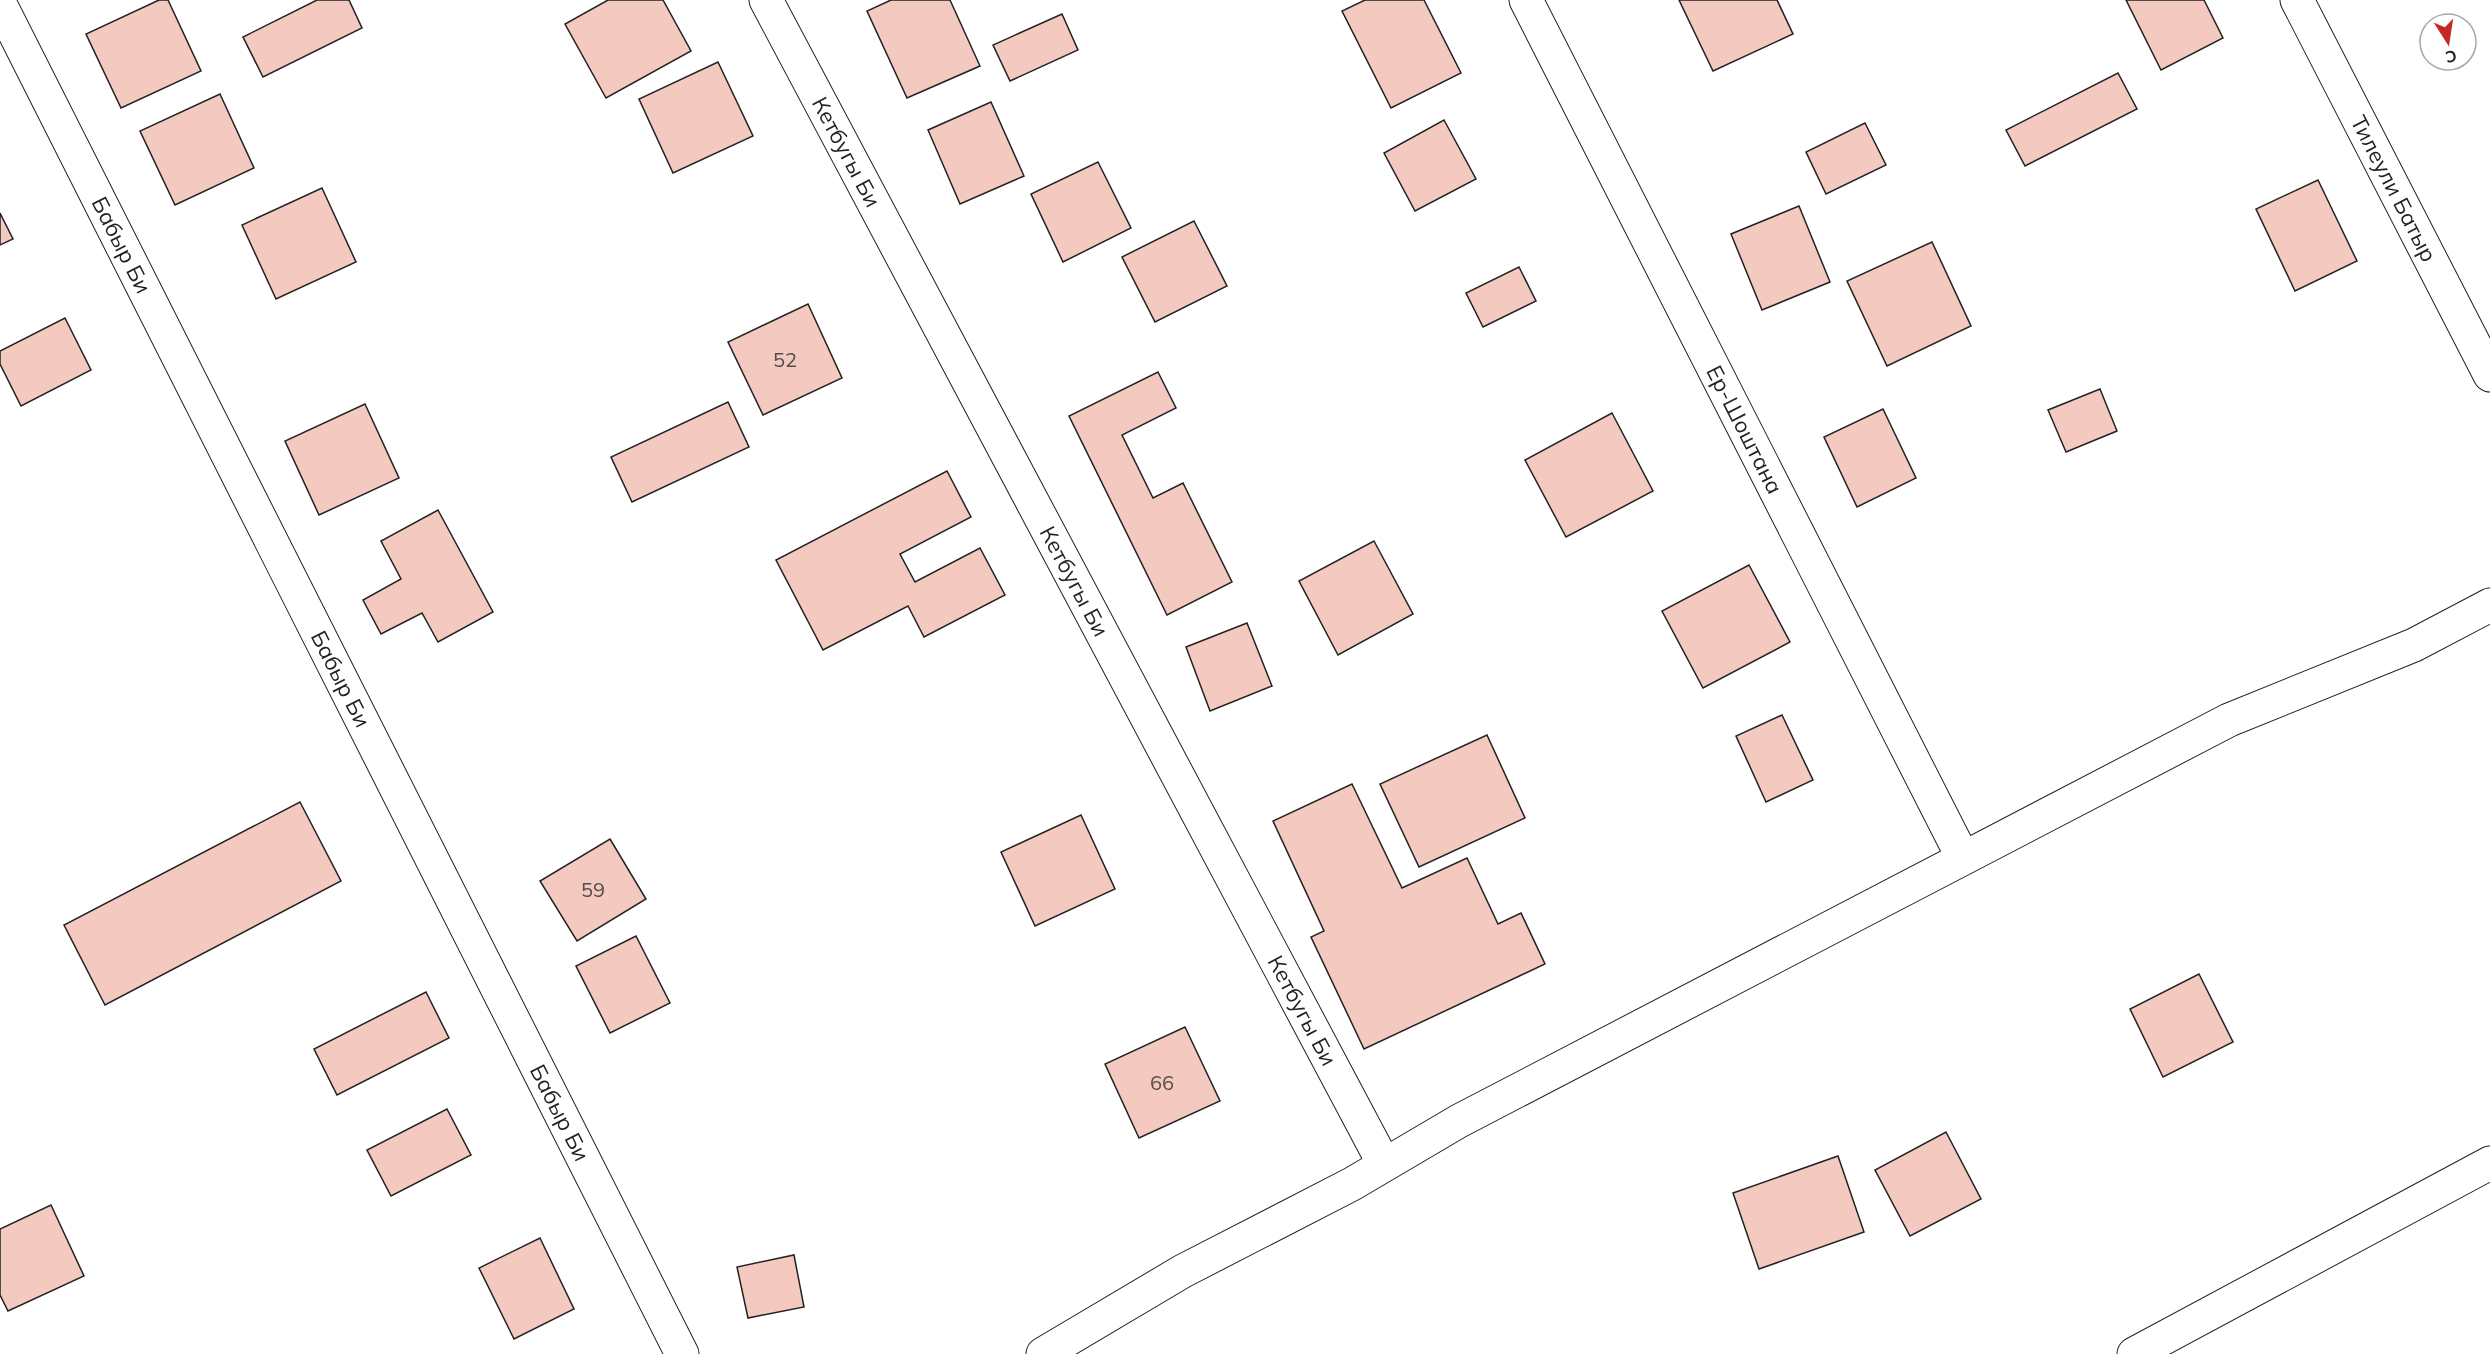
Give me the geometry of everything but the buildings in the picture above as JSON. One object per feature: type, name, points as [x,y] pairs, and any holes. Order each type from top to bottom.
[{"type":"street","name":"Кетбугы Би","points":[[766,0],[1384,1164]]},
{"type":"street","name":"Ер-Шоштана","points":[[1526,0],[1963,858]]},
{"type":"street","name":"Тилеули Батыр","points":[[2297,0],[2490,375]]},
{"type":"street","name":"Бабыр Би","points":[[0,4],[682,1354]]},
{"type":"street","points":[[1043,1354],[1183,1271],[1352,1184],[1459,1120],[2229,720],[2414,645],[2490,605]]},
{"type":"street","points":[[2133,1354],[2490,1163]]}]
